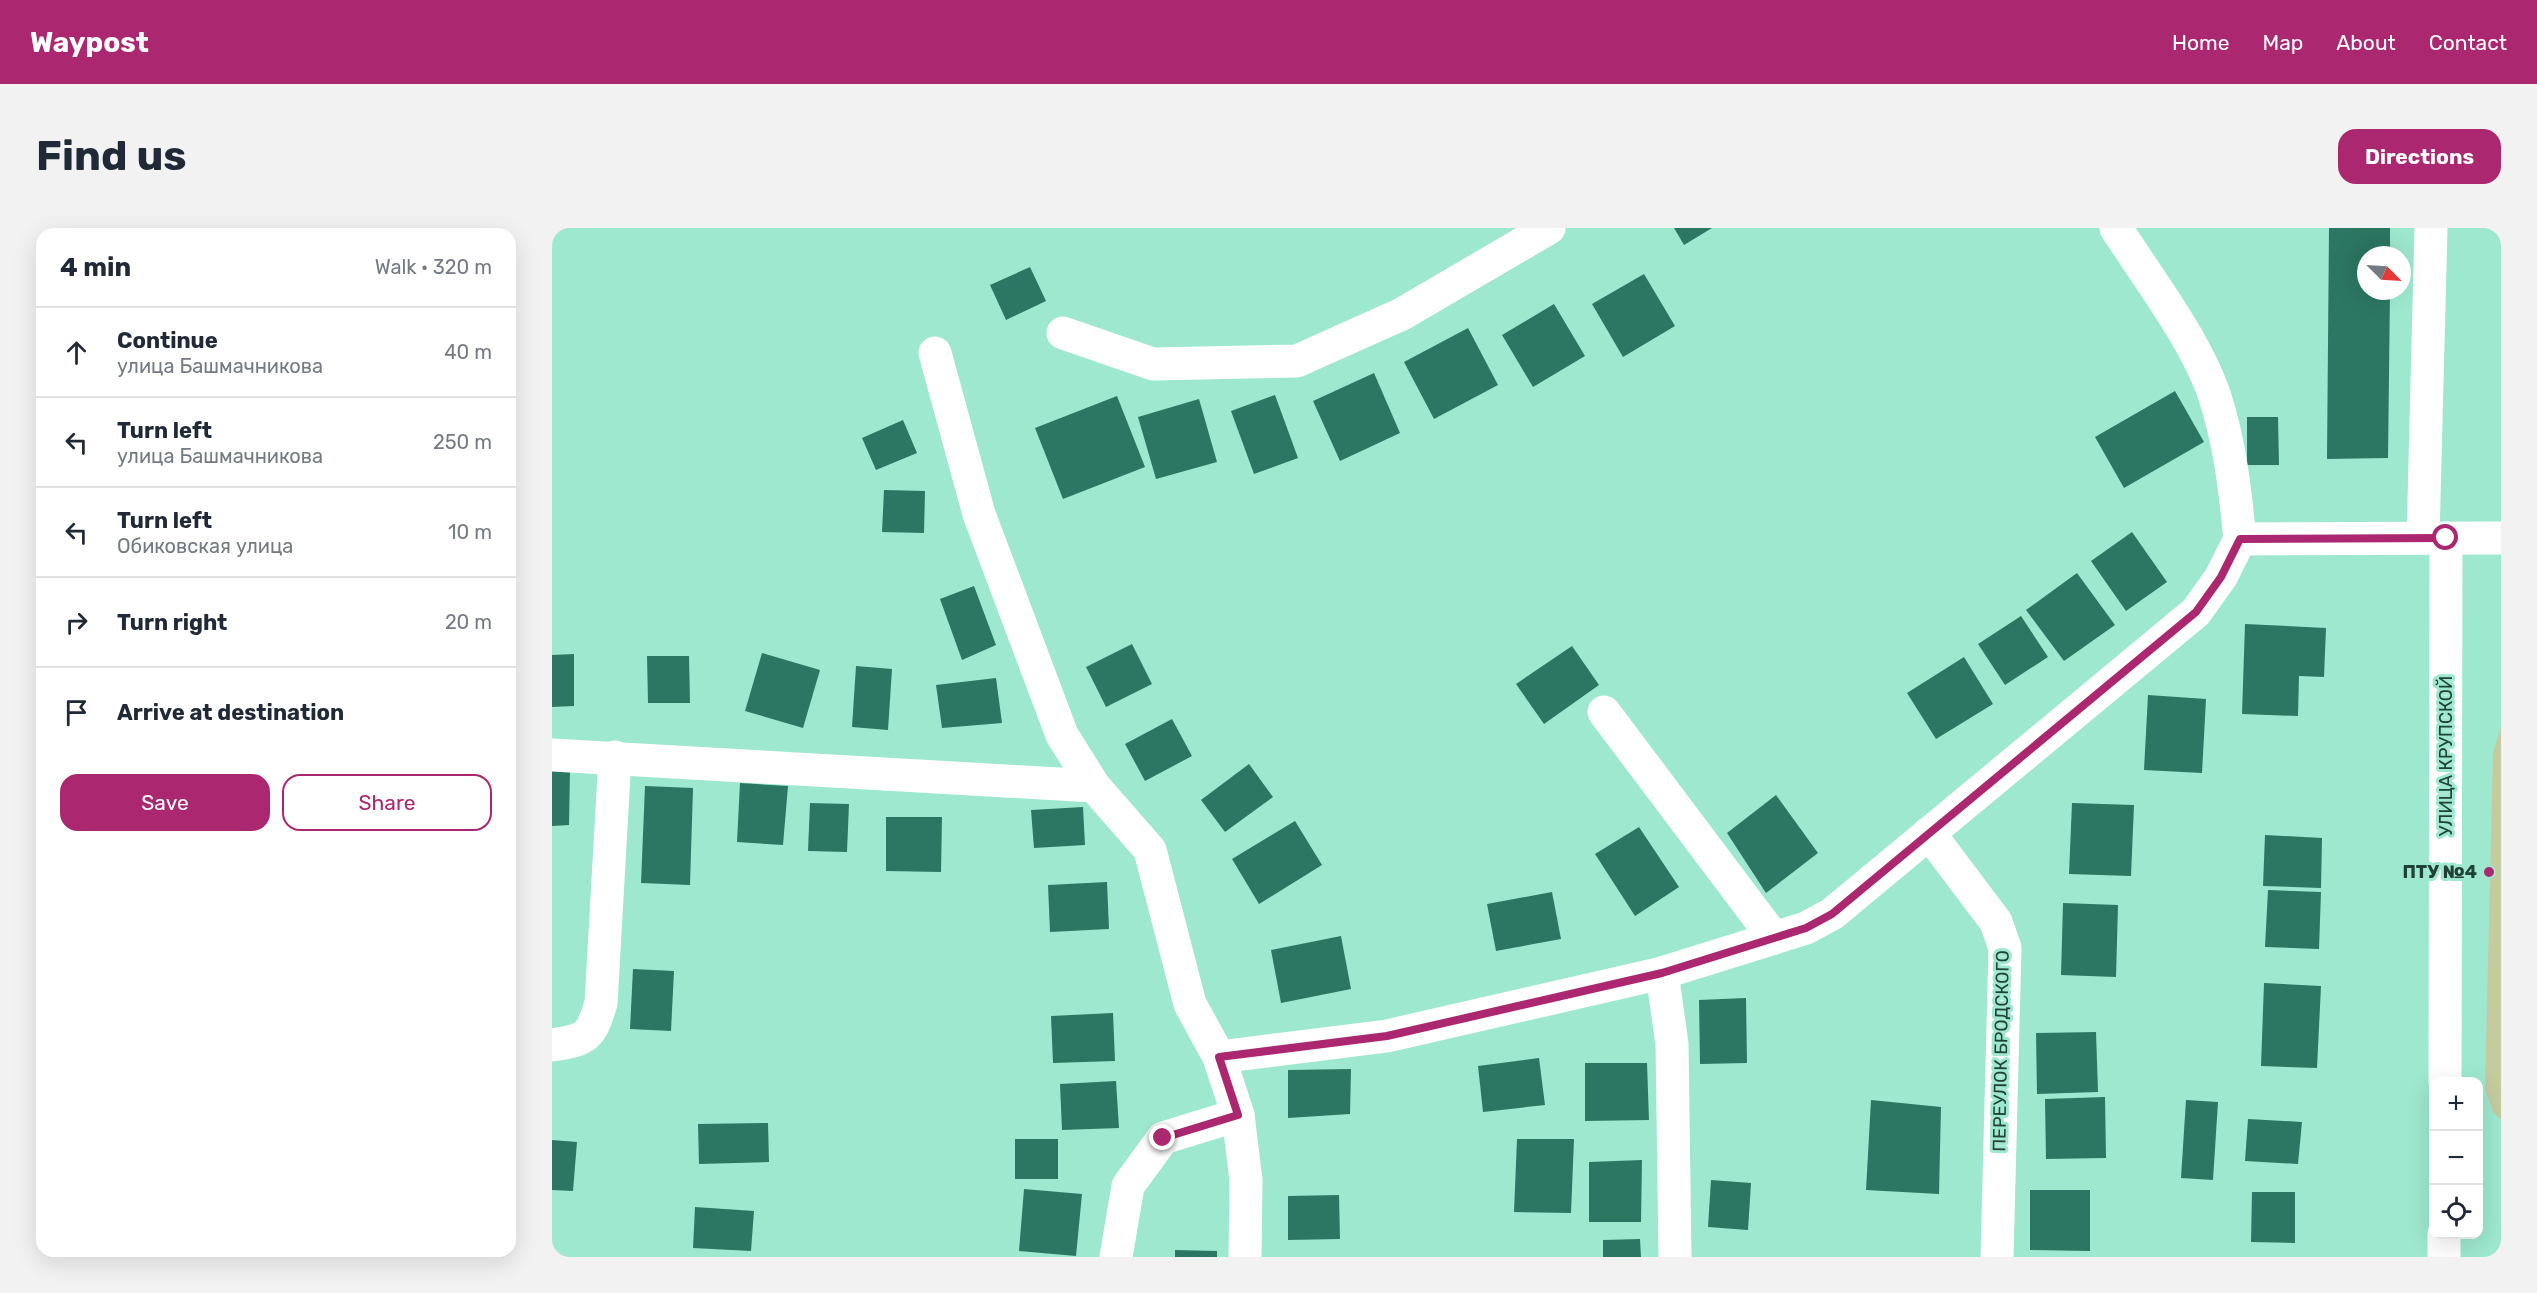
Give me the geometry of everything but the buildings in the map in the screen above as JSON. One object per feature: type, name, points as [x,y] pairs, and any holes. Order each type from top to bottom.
[{"type":"street","points":[[1063,333],[1153,364],[1297,361],[1402,314],[1549,228]]},
{"type":"street","points":[[1219,1057],[1387,1036],[1662,973],[1806,928],[1832,914],[2196,612],[2221,577],[2240,539],[2230,454],[2214,393],[2188,341],[2116,228]]},
{"type":"street","name":"УЛИЦА КРУПСКОЙ","points":[[2431,228],[2445,1077]]},
{"type":"street","points":[[935,352],[979,514],[1062,735],[1094,786],[1150,850],[1190,1004],[1219,1057],[1238,1115],[1246,1180],[1245,1257]]},
{"type":"street","points":[[2240,539],[2501,538]]},
{"type":"street","points":[[1604,712],[1774,938]]},
{"type":"street","points":[[552,754],[1094,786]]},
{"type":"street","points":[[552,1045],[577,1041],[594,1028],[601,1003],[615,757]]},
{"type":"street","name":"ПЕРЕУЛОК БРОДСКОГО","points":[[1929,833],[1996,922],[2005,948],[1997,1257]]},
{"type":"street","points":[[1662,973],[1672,1044],[1675,1257]]},
{"type":"street","points":[[1116,1257],[1128,1186],[1163,1138],[1238,1115]]},
{"type":"street","points":[[2444,1239],[2444,1257]]},
{"type":"green space","points":[[2501,727],[2501,1120],[2493,1112],[2485,1089],[2493,754]]},
{"type":"place","name":"ПТУ №4","points":[[2489,872]]},
{"type":"route","points":[[1163,1138],[1238,1115],[1219,1057],[1387,1036],[1662,973],[1806,928],[1832,914],[2196,612],[2221,577],[2240,539],[2446,538]]}]
